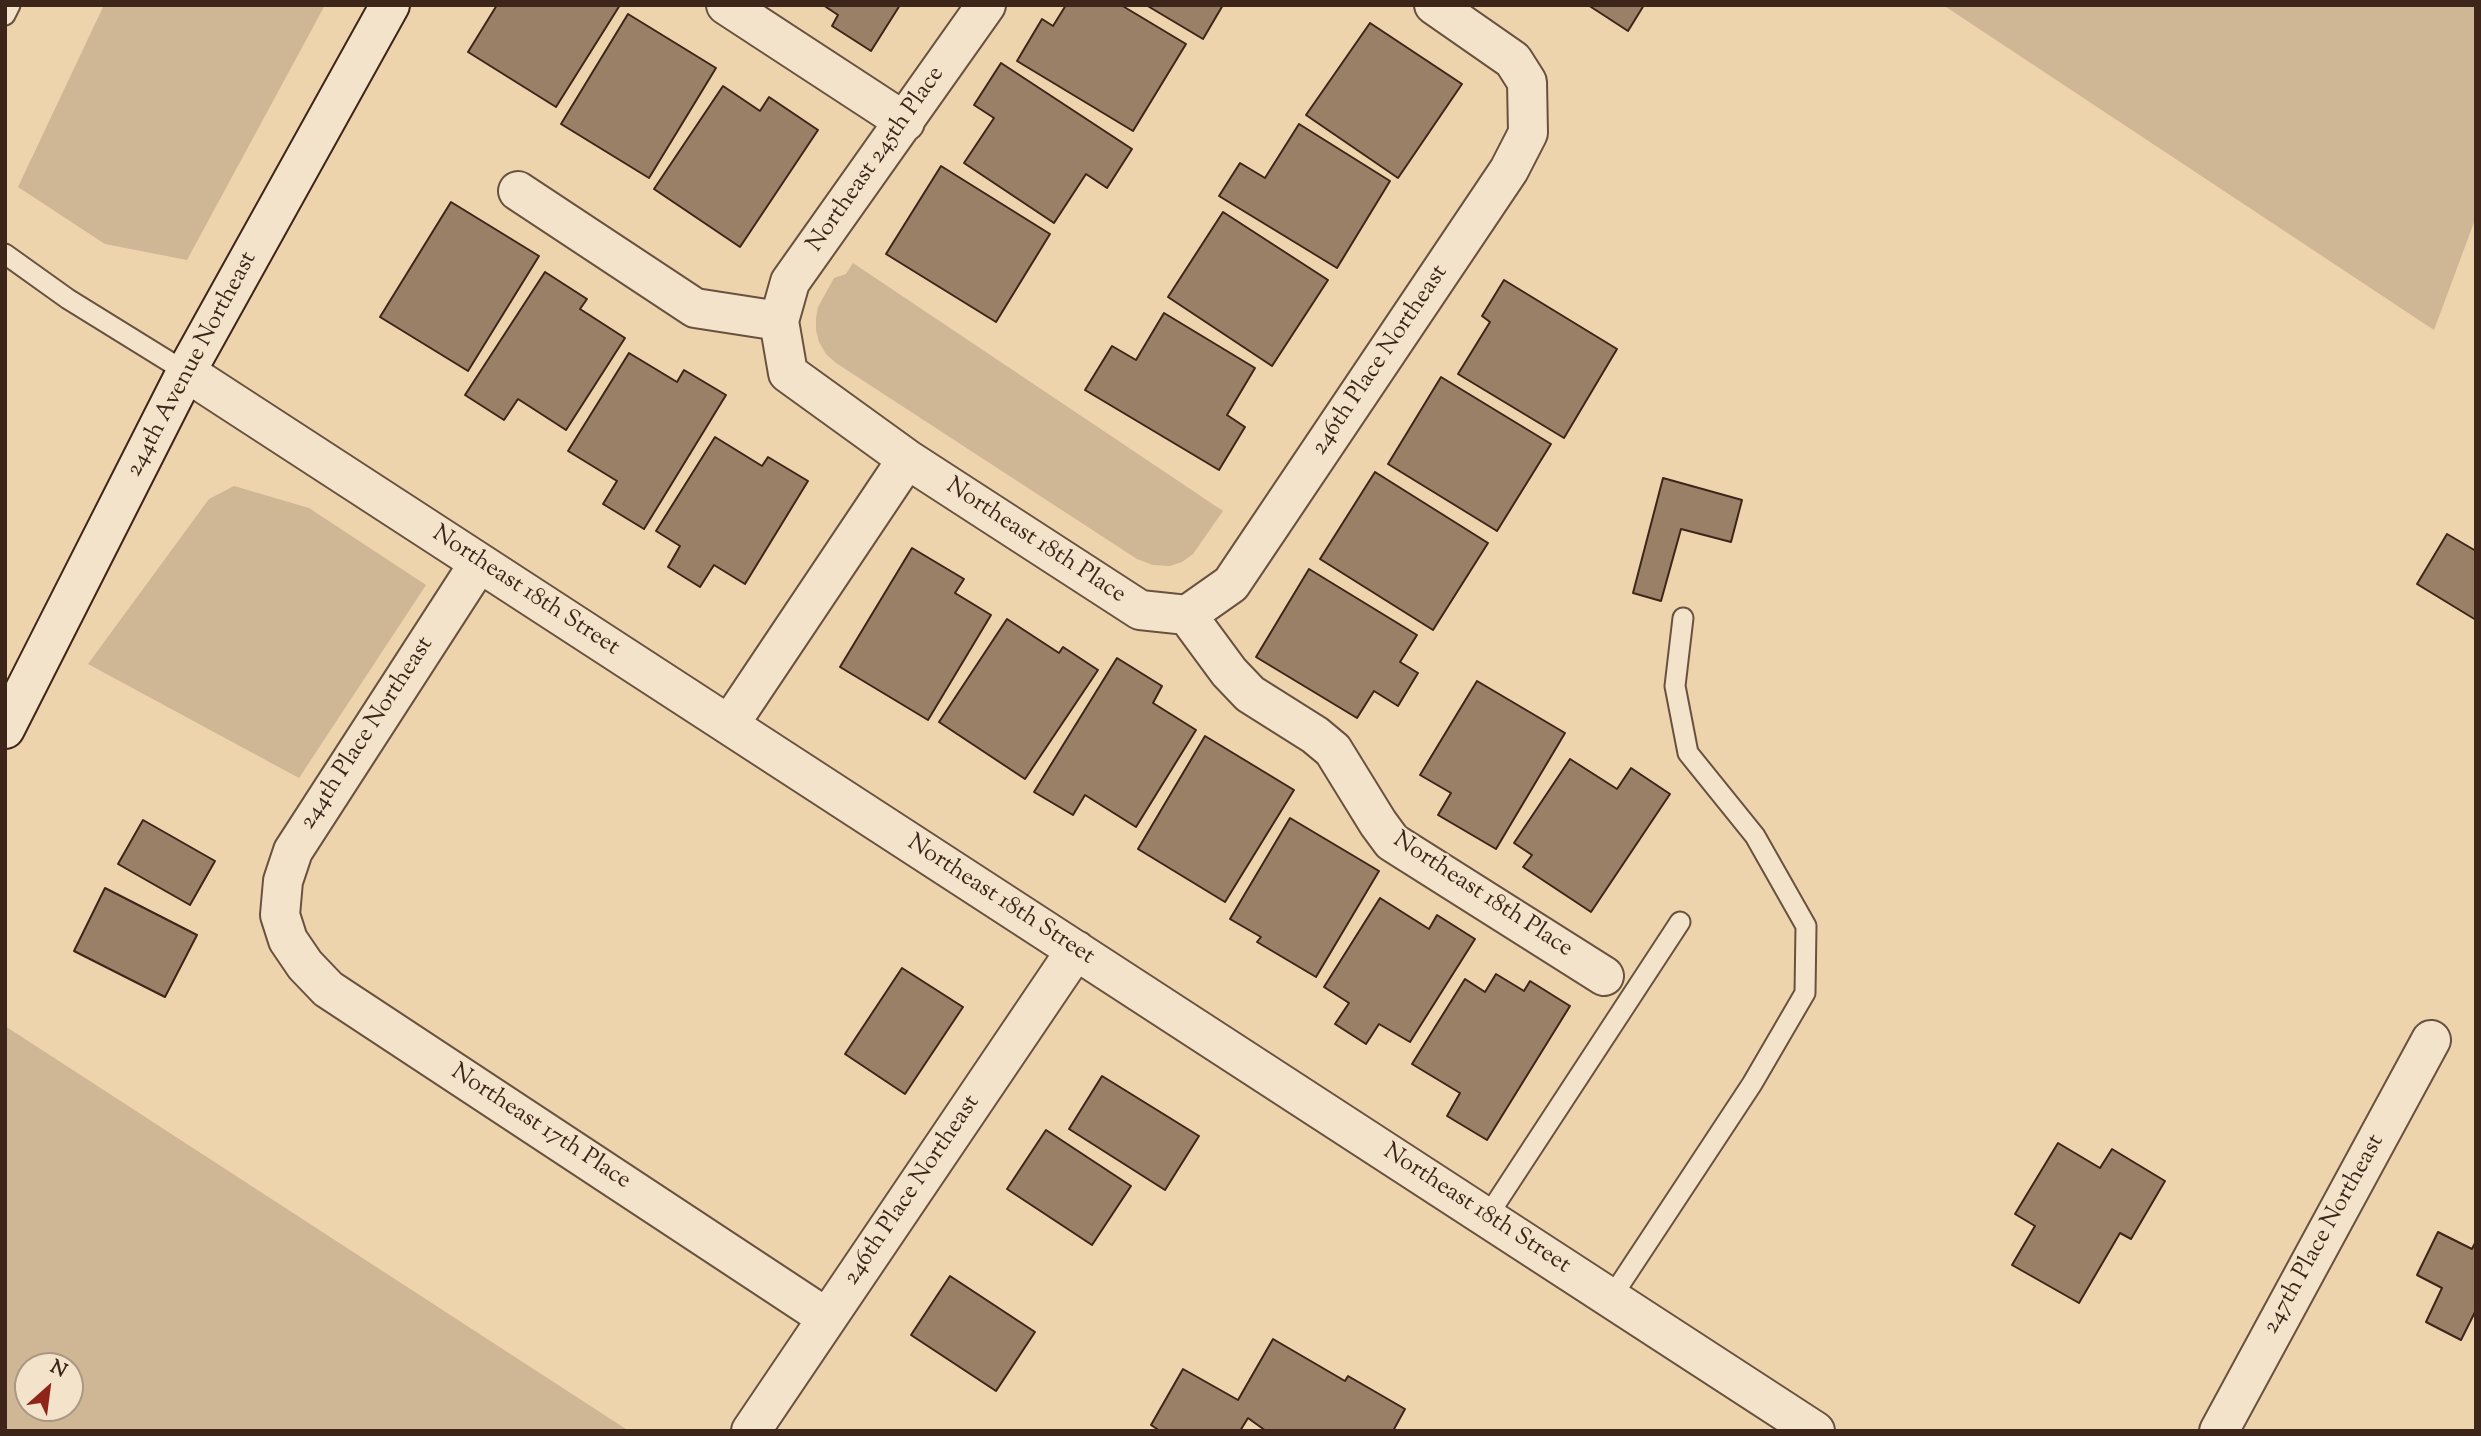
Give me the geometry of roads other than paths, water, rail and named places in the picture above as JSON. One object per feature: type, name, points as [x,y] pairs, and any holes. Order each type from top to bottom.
[{"type":"street","name":"244th Avenue Northeast","points":[[9,714],[186,372],[390,5]]},
{"type":"street","points":[[726,5],[905,122]]},
{"type":"street","name":"Northeast 245th Place","points":[[779,321],[790,282],[986,5]]},
{"type":"street","name":"246th Place Northeast","points":[[1187,615],[1231,584],[1509,170],[1528,132],[1527,82],[1513,60],[1434,5]]},
{"type":"street","points":[[518,191],[695,309],[779,321]]},
{"type":"street","name":"Northeast 18th Place","points":[[779,321],[789,373],[906,459],[1140,610],[1187,615],[1229,672],[1250,694],[1315,735],[1333,750],[1392,842],[1604,975]]},
{"type":"street","name":"Northeast 18th Street","points":[[186,372],[1815,1431]]},
{"type":"street","points":[[729,725],[906,459]]},
{"type":"street","name":"244th Place Northeast","points":[[280,915],[283,881],[293,850],[479,563]]},
{"type":"street","name":"Northeast 17th Place","points":[[280,915],[288,940],[305,965],[328,989],[827,1318]]},
{"type":"street","name":"246th Place Northeast","points":[[751,1431],[1076,950]]},
{"type":"street","name":"247th Place Northeast","points":[[2218,1431],[2431,1040]]},
{"type":"lane","points":[[5,15],[10,5]]},
{"type":"lane","points":[[5,254],[68,299],[186,372]]},
{"type":"lane","points":[[1611,1298],[1752,1084],[1805,993],[1806,926],[1755,836],[1688,753],[1675,686],[1683,618]]},
{"type":"lane","points":[[1487,1217],[1680,922]]}]
